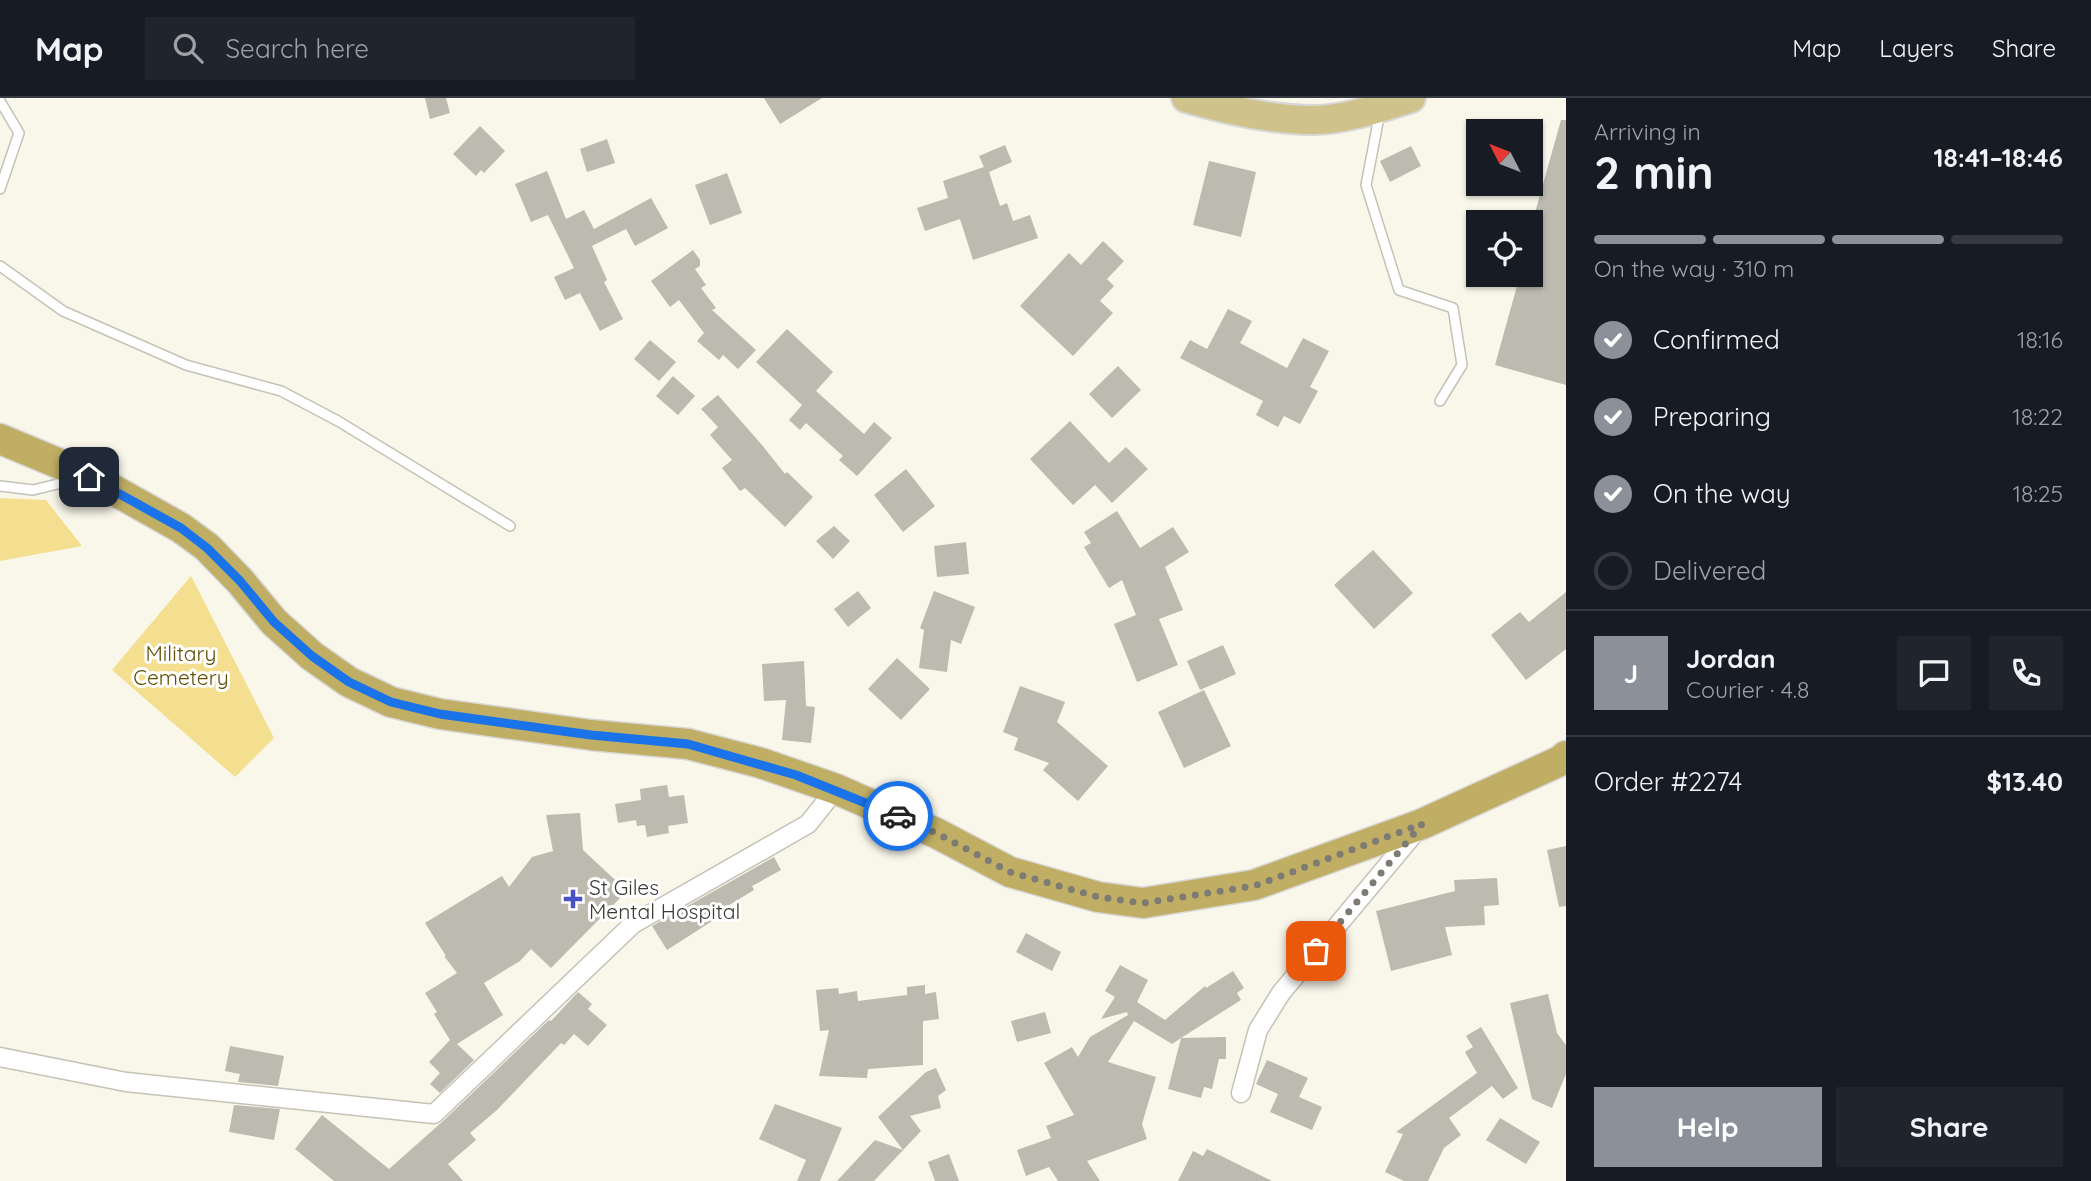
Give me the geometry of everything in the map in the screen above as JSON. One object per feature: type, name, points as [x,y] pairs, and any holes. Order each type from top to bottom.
[{"type":"highway","points":[[0,439],[89,477],[181,528],[207,548],[240,581],[274,622],[312,656],[349,682],[391,702],[440,714],[591,735],[688,744],[761,763],[836,789],[936,833],[1010,872],[1098,897],[1143,903],[1254,886],[1422,824],[1564,760]]},
{"type":"main road","points":[[1186,98],[1244,114],[1317,120],[1381,108],[1411,98]]},
{"type":"street","points":[[0,1057],[126,1082],[434,1114],[633,924],[808,824],[836,789]]},
{"type":"street","points":[[1241,1093],[1258,1030],[1281,993],[1422,824]]},
{"type":"lane","points":[[0,101],[19,133],[0,190]]},
{"type":"lane","points":[[1381,108],[1367,186],[1399,290],[1453,308],[1462,365],[1440,401]]},
{"type":"lane","points":[[0,266],[63,311],[186,365],[281,391],[338,421],[510,526]]},
{"type":"lane","points":[[0,486],[33,490],[89,477]]},
{"type":"green space","points":[[0,498],[46,500],[82,546],[0,561]]},
{"type":"green space","name":"Military Cemetery","points":[[191,576],[274,738],[235,777],[112,670]]},
{"type":"building","points":[[425,98],[446,98],[450,113],[430,119]]},
{"type":"building","points":[[764,98],[822,98],[780,124]]},
{"type":"building","points":[[1561,120],[1566,120],[1566,385],[1495,365],[1517,287],[1543,287],[1543,210],[1536,210],[1540,196],[1544,196],[1544,181]]},
{"type":"building","points":[[480,126],[505,151],[484,173],[481,170],[476,176],[453,154]]},
{"type":"building","points":[[607,139],[615,163],[587,172],[580,149]]},
{"type":"building","points":[[1005,145],[1012,162],[989,172],[1000,206],[1007,203],[1013,221],[1030,215],[1038,238],[973,260],[960,219],[925,231],[917,208],[948,198],[943,181],[984,167],[979,156]]},
{"type":"building","points":[[1411,146],[1421,166],[1390,182],[1380,161]]},
{"type":"building","points":[[1209,161],[1256,172],[1241,237],[1193,225]]},
{"type":"building","points":[[547,171],[566,219],[584,210],[594,229],[651,198],[668,228],[635,246],[626,229],[592,246],[607,280],[604,282],[623,319],[600,331],[580,293],[565,300],[554,277],[574,268],[548,215],[531,222],[515,184]]},
{"type":"building","points":[[727,173],[742,213],[710,225],[695,185]]},
{"type":"building","points":[[1103,241],[1124,261],[1107,279],[1114,286],[1100,301],[1113,313],[1073,356],[1020,306],[1069,253],[1081,265]]},
{"type":"building","points":[[693,250],[700,260],[700,266],[695,269],[706,285],[701,288],[716,308],[712,310],[756,350],[738,369],[723,355],[719,360],[697,341],[704,333],[679,300],[670,307],[651,281]]},
{"type":"building","points":[[1228,309],[1252,321],[1240,343],[1287,368],[1303,338],[1329,351],[1310,387],[1318,391],[1300,424],[1284,416],[1278,427],[1256,415],[1263,401],[1180,358],[1190,340],[1207,349]]},
{"type":"building","points":[[787,329],[833,372],[816,391],[864,434],[874,422],[892,438],[857,476],[839,460],[843,456],[806,423],[800,430],[789,420],[802,405],[756,362]]},
{"type":"building","points":[[650,340],[676,362],[659,381],[634,359]]},
{"type":"building","points":[[1118,366],[1141,390],[1112,418],[1089,394]]},
{"type":"building","points":[[673,376],[695,396],[678,415],[656,396]]},
{"type":"building","points":[[718,395],[785,474],[787,472],[813,497],[785,527],[745,488],[740,491],[722,468],[732,460],[710,435],[718,427],[701,409]]},
{"type":"building","points":[[1070,421],[1109,463],[1126,447],[1148,469],[1112,503],[1095,485],[1073,505],[1030,459]]},
{"type":"building","points":[[906,469],[935,506],[903,532],[874,495]]},
{"type":"building","points":[[1117,511],[1140,548],[1173,527],[1189,552],[1165,567],[1183,610],[1159,619],[1178,665],[1137,682],[1114,624],[1136,615],[1122,580],[1109,588],[1084,547],[1091,543],[1084,532]]},
{"type":"building","points":[[834,526],[850,541],[833,559],[816,541]]},
{"type":"building","points":[[966,542],[969,574],[937,577],[934,546]]},
{"type":"building","points":[[1373,550],[1413,593],[1374,629],[1334,585]]},
{"type":"building","points":[[858,591],[871,608],[848,627],[834,609]]},
{"type":"building","points":[[934,591],[975,607],[961,644],[951,640],[947,672],[919,668],[924,630],[920,628]]},
{"type":"building","points":[[1566,592],[1566,649],[1526,680],[1491,635],[1520,612],[1529,622]]},
{"type":"building","points":[[1223,645],[1236,674],[1200,690],[1187,661]]},
{"type":"building","points":[[897,658],[930,689],[901,720],[868,689]]},
{"type":"building","points":[[804,661],[806,706],[815,707],[811,743],[782,740],[786,700],[764,701],[762,664]]},
{"type":"building","points":[[1020,686],[1065,702],[1057,722],[1108,766],[1078,801],[1043,770],[1049,763],[1014,750],[1018,738],[1003,732]]},
{"type":"building","points":[[1204,690],[1231,746],[1184,768],[1158,712]]},
{"type":"building","points":[[667,785],[669,797],[684,795],[688,823],[668,826],[669,833],[647,837],[645,825],[637,826],[636,820],[618,823],[615,804],[641,800],[640,789]]},
{"type":"building","points":[[580,813],[583,850],[627,891],[551,968],[531,949],[520,961],[484,983],[503,1015],[457,1044],[474,1060],[440,1093],[430,1084],[440,1073],[429,1062],[450,1040],[425,993],[457,973],[425,923],[502,876],[509,887],[532,857],[553,851],[546,815]]},
{"type":"building","points":[[1566,846],[1566,906],[1559,907],[1547,850]]},
{"type":"building","points":[[774,857],[781,870],[752,886],[754,890],[718,912],[720,916],[667,950],[652,926]]},
{"type":"building","points":[[1497,878],[1499,905],[1484,906],[1485,925],[1445,927],[1452,955],[1391,971],[1376,911],[1455,891],[1454,880]]},
{"type":"building","points":[[1026,933],[1061,952],[1052,971],[1016,952]]},
{"type":"building","points":[[1120,965],[1148,980],[1137,1002],[1165,1020],[1205,986],[1206,988],[1233,971],[1244,988],[1237,993],[1241,1000],[1172,1044],[1134,1021],[1108,1062],[1156,1077],[1142,1124],[1147,1139],[1087,1161],[1100,1181],[1058,1181],[1049,1167],[1026,1176],[1017,1150],[1051,1138],[1046,1126],[1074,1115],[1044,1063],[1072,1047],[1078,1057],[1090,1037],[1128,1015],[1127,1012],[1101,1019],[1115,997],[1105,991]]},
{"type":"building","points":[[925,985],[925,994],[936,992],[939,1019],[923,1021],[923,1065],[868,1069],[867,1078],[819,1076],[829,1030],[820,1031],[816,990],[838,988],[839,994],[857,991],[858,1001],[907,995],[907,987]]},
{"type":"building","points":[[578,992],[592,1004],[588,1009],[607,1025],[588,1046],[574,1034],[564,1045],[561,1043],[497,1110],[470,1133],[476,1140],[448,1164],[463,1181],[334,1181],[295,1149],[322,1115],[389,1169],[551,1021]]},
{"type":"building","points":[[1548,994],[1557,1033],[1566,1045],[1566,1074],[1552,1108],[1532,1099],[1510,1003]]},
{"type":"building","points":[[1045,1012],[1051,1033],[1017,1042],[1011,1021]]},
{"type":"building","points":[[1481,1027],[1518,1088],[1503,1099],[1492,1086],[1449,1118],[1461,1135],[1444,1148],[1428,1181],[1404,1181],[1385,1172],[1403,1134],[1396,1132],[1477,1073],[1465,1052],[1473,1047],[1466,1036]]},
{"type":"building","points":[[1226,1037],[1226,1059],[1219,1059],[1212,1089],[1204,1087],[1201,1098],[1168,1089],[1181,1038]]},
{"type":"building","points":[[230,1046],[284,1056],[278,1086],[238,1082],[240,1074],[225,1071]]},
{"type":"building","points":[[1267,1060],[1308,1078],[1299,1097],[1322,1107],[1312,1130],[1270,1112],[1278,1094],[1256,1084]]},
{"type":"building","points":[[936,1068],[946,1090],[938,1096],[941,1108],[910,1116],[921,1131],[874,1181],[837,1181],[875,1140],[903,1150],[878,1117],[926,1072]]},
{"type":"building","points":[[775,1104],[842,1128],[820,1181],[797,1181],[806,1160],[759,1139]]},
{"type":"building","points":[[234,1105],[280,1109],[274,1140],[229,1132]]},
{"type":"building","points":[[1500,1118],[1540,1142],[1526,1164],[1486,1140]]},
{"type":"building","points":[[1207,1149],[1272,1181],[1178,1181],[1193,1151],[1203,1156]]},
{"type":"building","points":[[949,1154],[959,1181],[935,1181],[928,1162]]},
{"type":"way so far","points":[[898,816],[1010,872],[1098,897],[1143,903],[1254,886],[1422,824],[1316,951]]},
{"type":"place","name":"St Giles Mental Hospital","points":[[573,899]]},
{"type":"route","points":[[89,477],[153,510],[181,528],[207,548],[240,581],[274,622],[312,656],[349,682],[391,702],[440,714],[591,735],[688,744],[796,775],[898,816]]}]
